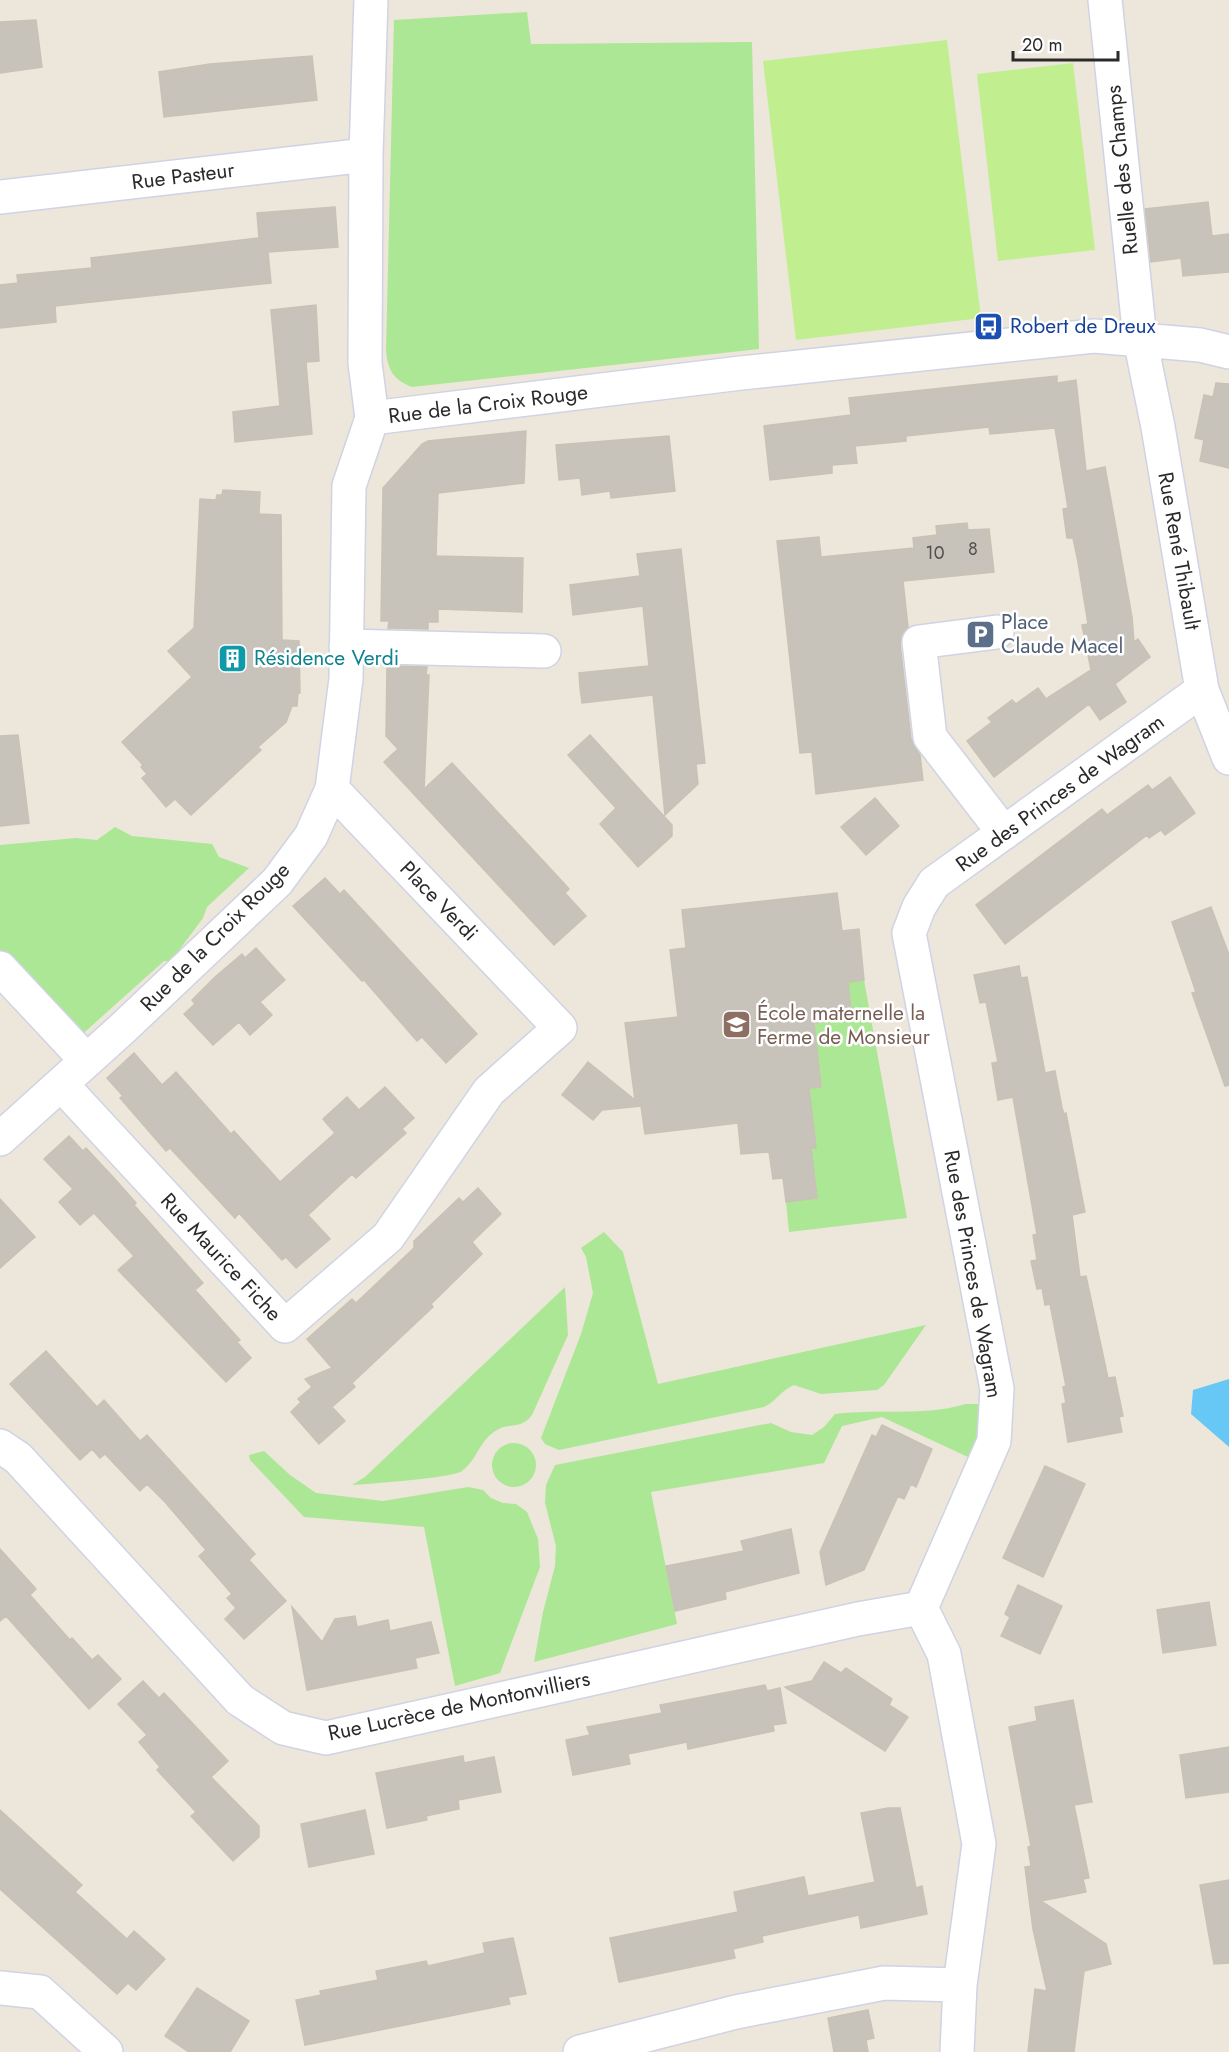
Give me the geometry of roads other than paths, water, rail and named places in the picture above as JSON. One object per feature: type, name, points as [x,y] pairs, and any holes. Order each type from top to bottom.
[{"type":"street","points":[[371,0],[366,155],[364,363],[372,418]]},
{"type":"street","name":"Ruelle des Champs","points":[[1105,0],[1140,339]]},
{"type":"street","name":"Rue Pasteur","points":[[0,197],[366,155]]},
{"type":"street","name":"Rue de la Croix Rouge","points":[[0,1139],[277,882],[311,836],[332,789],[346,679],[349,486],[372,418],[741,373],[1094,336],[1200,345],[1229,352]]},
{"type":"street","name":"Rue René Thibault","points":[[1140,339],[1158,427],[1202,690],[1229,758]]},
{"type":"street","points":[[997,632],[919,642],[930,737],[1004,833]]},
{"type":"street","points":[[346,646],[544,651]]},
{"type":"street","name":"Rue des Princes de Wagram","points":[[921,1608],[994,1442],[997,1389],[909,933],[919,907],[934,883],[1202,690]]},
{"type":"street","name":"Place Verdi","points":[[332,789],[545,1013]]},
{"type":"street","points":[[0,968],[86,1060]]},
{"type":"street","name":"Rue Maurice Fiche","points":[[61,1084],[285,1326],[388,1237],[489,1091],[560,1028],[545,1013]]},
{"type":"street","name":"Rue Lucrèce de Montonvilliers","points":[[0,1446],[18,1458],[240,1700],[283,1728],[326,1738],[858,1619],[921,1608]]},
{"type":"street","points":[[921,1608],[944,1654],[980,1844],[960,1985],[957,2052]]},
{"type":"street","points":[[580,2052],[736,2012],[884,1983],[960,1985]]},
{"type":"street","points":[[0,1988],[40,1992],[106,2052]]},
{"type":"water","points":[[1229,1379],[1229,1447],[1191,1414],[1193,1390]]},
{"type":"place","name":"Robert de Dreux","points":[[989,326]]},
{"type":"place","name":"Place Claude Macel","points":[[980,634]]},
{"type":"place","name":"Résidence Verdi","points":[[233,658]]},
{"type":"place","name":"École maternelle la Ferme de Monsieur","points":[[736,1025]]}]
